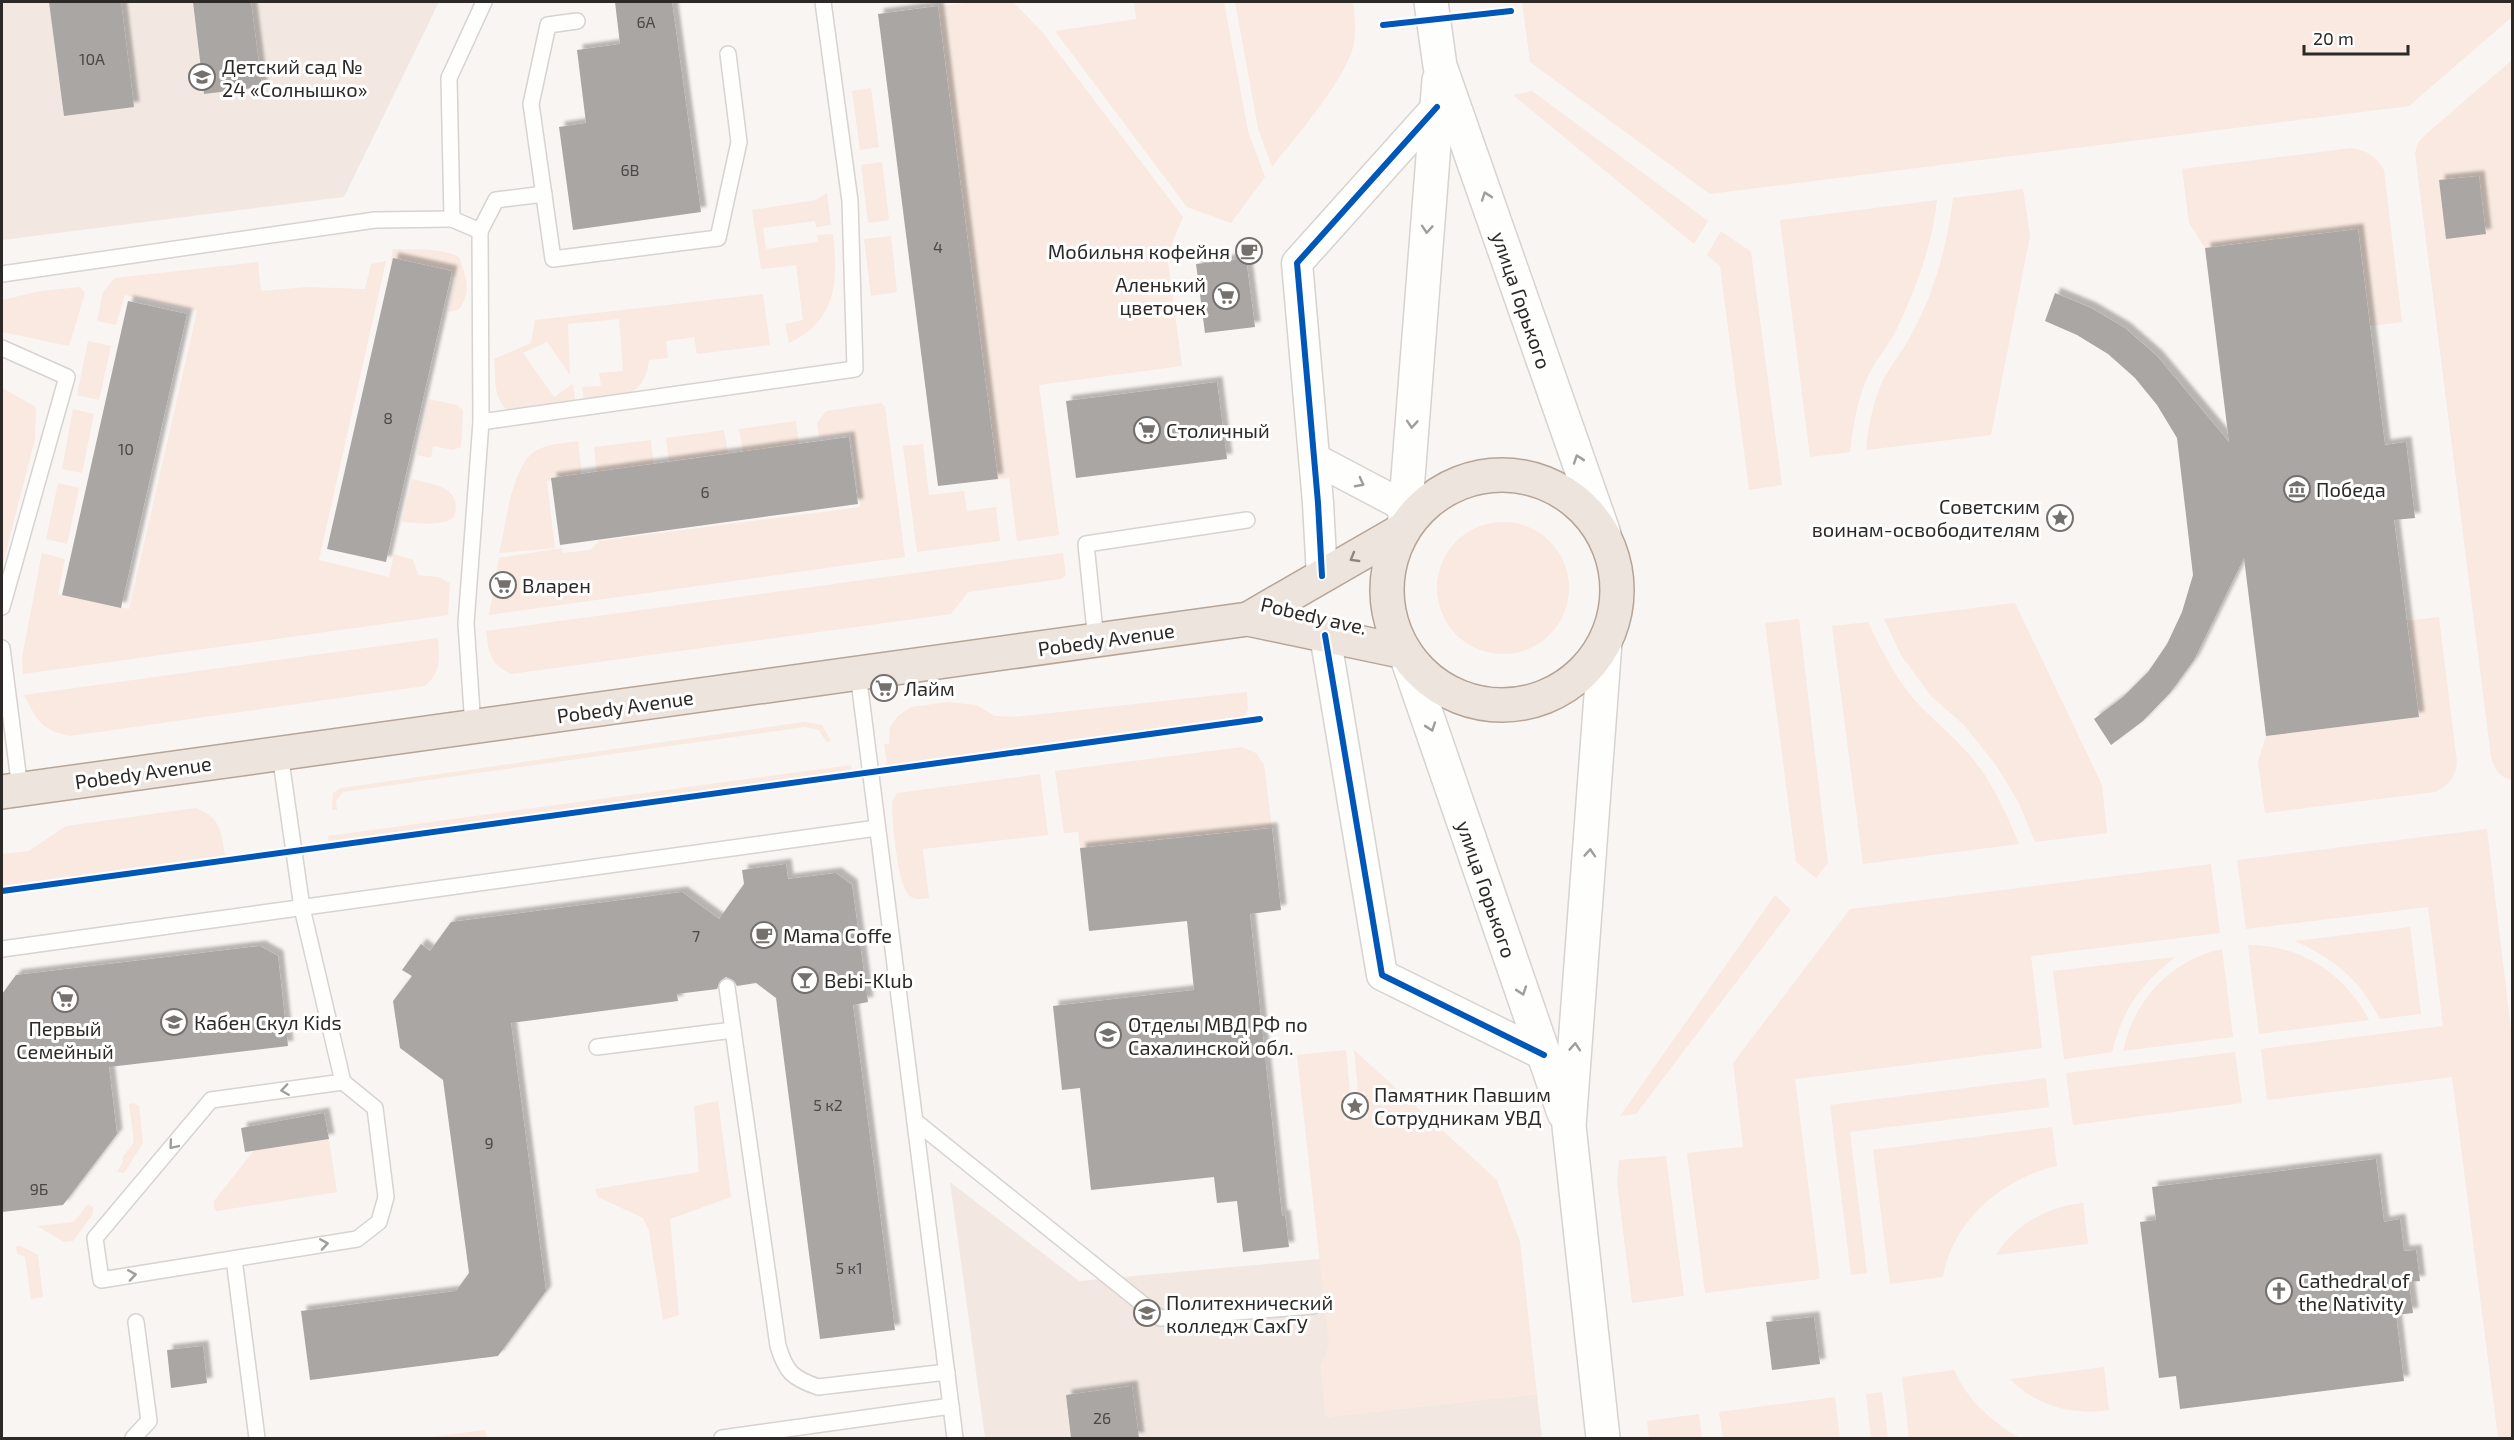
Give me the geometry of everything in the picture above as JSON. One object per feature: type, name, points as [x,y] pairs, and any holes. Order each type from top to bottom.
[{"type":"main road","name":"улица Горького","points":[[1431,2],[1440,66],[1604,534]]},
{"type":"main road","name":"улица Горького","points":[[1405,518],[1440,66]]},
{"type":"main road","points":[[1506,475],[1545,483],[1579,503],[1604,534],[1617,570],[1617,607],[1605,642],[1586,670],[1558,691],[1525,703],[1491,704],[1457,696],[1428,678],[1405,652],[1391,622],[1386,590],[1391,558],[1405,518],[1431,499],[1466,480],[1506,475]]},
{"type":"main road","name":"Pobedy ave.","points":[[1248,619],[1322,576],[1405,518]]},
{"type":"main road","name":"Pobedy ave.","points":[[1248,619],[1405,652]]},
{"type":"main road","name":"Pobedy Avenue","points":[[10,790],[1248,619]]},
{"type":"main road","name":"улица Горького","points":[[1603,1438],[1569,1126],[1605,642]]},
{"type":"main road","name":"улица Горького","points":[[1405,652],[1569,1126]]},
{"type":"street","points":[[1322,576],[1315,459],[1297,263],[1437,107]]},
{"type":"street","points":[[1315,459],[1405,518]]},
{"type":"street","points":[[1325,635],[1382,975],[1544,1054]]},
{"type":"lane","points":[[452,219],[449,78],[484,2]]},
{"type":"lane","points":[[481,422],[855,369],[850,201],[823,2]]},
{"type":"lane","points":[[578,21],[548,25],[531,104],[553,259],[718,237],[739,142],[728,54]]},
{"type":"lane","points":[[473,727],[466,623],[481,422],[480,231],[496,200],[544,194]]},
{"type":"lane","points":[[2,274],[375,220],[452,219],[480,231]]},
{"type":"lane","points":[[2,348],[67,377],[2,607]]},
{"type":"lane","points":[[1096,640],[1086,544],[1247,520]]},
{"type":"lane","points":[[2,648],[10,790]]},
{"type":"lane","points":[[858,673],[956,1438]]},
{"type":"lane","points":[[280,754],[302,908],[343,1082],[375,1108],[386,1197],[379,1222],[357,1239],[101,1280],[95,1238],[211,1100],[343,1082]]},
{"type":"lane","points":[[2,949],[877,828]]},
{"type":"lane","points":[[727,987],[778,1346],[784,1366],[798,1381],[818,1388],[947,1372]]},
{"type":"lane","points":[[597,1047],[733,1030]]},
{"type":"lane","points":[[915,1121],[1160,1318],[1313,1306]]},
{"type":"lane","points":[[234,1259],[257,1438]]},
{"type":"lane","points":[[133,1438],[149,1421],[136,1322]]},
{"type":"lane","points":[[722,1438],[951,1406]]},
{"type":"shaded area","name":"Детский сад № 24 «Солнышко»","points":[[2,2],[439,2],[344,197],[2,240]]},
{"type":"shaded area","points":[[977,2],[1013,2],[1043,33],[1183,217],[1167,255],[1182,366],[1039,385],[1059,535],[1017,541],[1009,478],[998,479],[938,6]]},
{"type":"shaded area","points":[[1134,2],[1224,2],[1248,131],[1265,177],[1231,223],[1187,207],[1055,31],[1136,19]]},
{"type":"shaded area","points":[[1235,2],[1353,2],[1355,33],[1350,57],[1319,107],[1272,167],[1258,128]]},
{"type":"shaded area","points":[[1522,2],[2512,2],[2512,17],[2409,106],[1710,194],[1530,62]]},
{"type":"shaded area","points":[[2512,60],[2512,780],[2498,772],[2491,757],[2415,153],[2418,143],[2425,135]]},
{"type":"shaded area","points":[[871,88],[879,147],[860,150],[852,91]]},
{"type":"shaded area","points":[[1532,91],[1708,221],[1694,244],[1513,95]]},
{"type":"shaded area","points":[[2352,148],[2371,155],[2384,170],[2402,322],[2370,326],[2358,230],[2205,248],[2189,223],[2182,169]]},
{"type":"shaded area","points":[[882,162],[889,220],[868,223],[861,165]]},
{"type":"shaded area","points":[[2023,189],[2030,236],[1991,435],[1866,450],[1871,416],[1882,382],[1911,335],[1933,285],[1947,234],[1953,198]]},
{"type":"shaded area","points":[[827,193],[831,225],[816,227],[815,221],[763,228],[766,249],[818,242],[817,235],[833,234],[834,283],[826,311],[805,334],[789,343],[785,324],[803,320],[796,265],[761,269],[752,210],[816,200]]},
{"type":"shaded area","points":[[1937,200],[1928,248],[1912,294],[1896,331],[1864,385],[1854,423],[1850,452],[1810,457],[1780,220]]},
{"type":"shaded area","points":[[1721,231],[1751,252],[1782,485],[1749,490],[1720,266],[1707,255]]},
{"type":"shaded area","points":[[891,236],[897,292],[871,296],[864,239]]},
{"type":"shaded area","points":[[393,249],[435,250],[459,257],[464,270],[466,291],[458,310],[448,312],[456,277],[391,262]]},
{"type":"shaded area","points":[[386,261],[319,560],[389,577],[394,554],[413,560],[418,575],[439,577],[450,583],[448,615],[23,674],[22,657],[42,553],[65,559],[58,594],[129,609],[197,311],[125,295],[116,325],[97,321],[103,292],[115,278],[258,262],[261,291],[307,287],[365,289],[371,264]]},
{"type":"shaded area","points":[[80,287],[85,293],[69,346],[2,332],[2,300],[41,291]]},
{"type":"shaded area","points":[[763,294],[770,345],[697,354],[694,337],[666,341],[668,358],[649,360],[642,383],[635,390],[618,398],[585,406],[582,387],[601,386],[599,373],[623,371],[619,319],[568,324],[570,375],[547,342],[523,353],[554,397],[573,384],[576,408],[511,412],[498,396],[494,359],[531,343],[535,320]]},
{"type":"shaded area","points":[[88,341],[111,346],[99,400],[77,395]]},
{"type":"shaded area","points":[[2,388],[36,407],[35,439],[2,567]]},
{"type":"shaded area","points":[[429,399],[457,405],[463,410],[461,447],[453,450],[433,446],[431,458],[417,455]]},
{"type":"shaded area","points":[[881,403],[885,407],[905,557],[489,615],[499,558],[562,548],[563,553],[590,550],[599,541],[860,507],[851,434],[819,438],[817,423],[826,411]]},
{"type":"shaded area","points":[[73,409],[94,414],[82,473],[62,469]]},
{"type":"shaded area","points":[[796,421],[799,444],[743,452],[739,429]]},
{"type":"shaded area","points":[[724,430],[728,453],[669,461],[666,438]]},
{"type":"shaded area","points":[[651,440],[654,467],[597,475],[594,447]]},
{"type":"shaded area","points":[[578,441],[582,475],[547,481],[555,548],[499,553],[515,482],[528,457],[546,446]]},
{"type":"shaded area","points":[[923,444],[929,495],[964,491],[967,511],[996,507],[1000,541],[917,552],[903,446]]},
{"type":"shaded area","points":[[412,479],[438,486],[451,493],[456,507],[454,517],[436,523],[402,522]]},
{"type":"shaded area","points":[[58,483],[79,488],[67,544],[46,539]]},
{"type":"shaded area","points":[[1503,522],[1528,527],[1550,541],[1564,563],[1569,588],[1564,613],[1550,635],[1528,649],[1503,654],[1478,649],[1456,635],[1442,613],[1437,588],[1442,563],[1456,541],[1478,527]]},
{"type":"shaded area","points":[[1063,553],[1066,575],[1061,579],[968,592],[951,614],[511,674],[498,666],[491,657],[487,639],[486,631]]},
{"type":"shaded area","points":[[2015,603],[2102,785],[2107,833],[2035,842],[2019,803],[1996,765],[1964,725],[1931,696],[1901,655],[1884,619]]},
{"type":"shaded area","points":[[2439,617],[2457,763],[2455,772],[2448,783],[2435,792],[2265,813],[2258,762],[2266,736],[2419,717],[2407,621]]},
{"type":"shaded area","points":[[1799,619],[1828,863],[1816,878],[1796,862],[1765,623]]},
{"type":"shaded area","points":[[1868,622],[1905,688],[1962,747],[1984,774],[2019,844],[1863,864],[1832,626]]},
{"type":"shaded area","points":[[438,638],[437,670],[425,686],[70,736],[52,731],[41,723],[24,695]]},
{"type":"shaded area","points":[[1247,692],[1248,709],[1245,716],[887,765],[884,744],[889,744],[890,727],[898,716],[911,707],[948,702],[976,705],[995,716],[1014,717]]},
{"type":"shaded area","points":[[804,722],[822,725],[831,741],[826,742],[819,730],[804,727],[343,792],[336,801],[337,810],[332,810],[333,793],[341,788]]},
{"type":"shaded area","points":[[1242,747],[1256,753],[1264,765],[1272,828],[1080,848],[1078,832],[1064,833],[1055,771]]},
{"type":"shaded area","points":[[851,765],[852,770],[329,841],[328,836]]},
{"type":"shaded area","points":[[1040,774],[1048,835],[923,849],[929,898],[916,899],[910,896],[902,881],[895,844],[892,802],[897,793]]},
{"type":"shaded area","points":[[196,808],[211,816],[215,821],[221,832],[225,855],[2,886],[2,854],[29,851],[66,826]]},
{"type":"shaded area","points":[[2487,829],[2512,1038],[2512,1438],[2498,1438],[2452,1077],[2267,1100],[2261,1049],[2443,1026],[2428,907],[2246,929],[2237,860]]},
{"type":"shaded area","points":[[2211,864],[2220,933],[2031,956],[2042,1048],[1795,1079],[1820,1279],[1705,1293],[1687,1153],[1743,1147],[1733,1063],[1850,909]]},
{"type":"shaded area","points":[[1775,895],[1791,910],[1636,1114],[1620,1116]]},
{"type":"shaded area","points":[[2410,927],[2421,1014],[2380,1019],[2364,993],[2345,972],[2323,956],[2295,941]]},
{"type":"shaded area","points":[[2248,945],[2286,950],[2319,965],[2347,988],[2369,1020],[2259,1034]]},
{"type":"shaded area","points":[[2222,949],[2233,1037],[2123,1051],[2136,1015],[2158,985],[2187,962]]},
{"type":"shaded area","points":[[2175,957],[2152,977],[2134,998],[2116,1036],[2112,1052],[2064,1059],[2053,971]]},
{"type":"shaded area","points":[[1346,1050],[1350,1093],[1343,1094],[1345,1121],[1368,1118],[1365,1092],[1358,1092],[1354,1050],[1497,1180],[1520,1242],[1537,1394],[1326,1417],[1321,1365],[1329,1345],[1297,1055]]},
{"type":"shaded area","points":[[2235,1052],[2242,1103],[2073,1125],[2066,1073]]},
{"type":"shaded area","points":[[2046,1078],[2049,1107],[1850,1132],[1867,1273],[1851,1275],[1830,1105]]},
{"type":"shaded area","points":[[718,1101],[731,1197],[670,1219],[679,1315],[663,1320],[649,1231],[643,1218],[598,1197],[595,1189],[699,1172],[694,1106]]},
{"type":"shaded area","points":[[134,1103],[139,1106],[143,1143],[124,1173],[117,1172],[123,1162],[122,1158],[134,1142],[129,1104]]},
{"type":"shaded area","points":[[291,1119],[295,1144],[329,1139],[337,1192],[217,1211],[214,1208],[214,1201],[277,1121]]},
{"type":"shaded area","points":[[2052,1127],[2057,1166],[2018,1180],[2000,1191],[1984,1205],[1957,1237],[1943,1277],[1890,1284],[1873,1150]]},
{"type":"shaded area","points":[[1666,1156],[1684,1296],[1632,1303],[1617,1183],[1619,1160]]},
{"type":"shaded area","name":"Политехнический колледж СахГУ","points":[[950,1182],[1079,1281],[1320,1259],[1330,1346],[1321,1365],[1326,1417],[1537,1394],[1542,1438],[985,1438]]},
{"type":"shaded area","points":[[2083,1203],[2088,1244],[1996,1255],[2013,1234],[2033,1219],[2057,1208]]},
{"type":"shaded area","points":[[88,1204],[93,1207],[93,1214],[73,1241],[64,1242],[37,1226],[74,1222]]},
{"type":"shaded area","points":[[16,1246],[21,1246],[38,1255],[43,1297],[31,1299],[25,1257],[17,1254]]},
{"type":"shaded area","points":[[2104,1367],[2109,1410],[2081,1411],[2055,1407],[2032,1396],[2010,1379]]},
{"type":"shaded area","points":[[1954,1370],[1973,1401],[2000,1425],[2020,1438],[1909,1438],[1902,1377]]},
{"type":"shaded area","points":[[1882,1392],[1888,1438],[1871,1438],[1866,1394]]},
{"type":"shaded area","points":[[1835,1397],[1840,1438],[1723,1438],[1719,1412]]},
{"type":"shaded area","points":[[1699,1414],[1702,1438],[1649,1438],[1647,1421]]},
{"type":"shaded area","points":[[485,1430],[487,1438],[424,1438]]},
{"type":"building","points":[[49,2],[121,2],[134,107],[64,116]]},
{"type":"building","points":[[193,2],[251,2],[262,87],[204,94]]},
{"type":"building","points":[[615,2],[672,2],[701,212],[573,230],[559,127],[586,123],[577,50],[620,44]]},
{"type":"building","points":[[938,6],[998,479],[938,486],[878,14]]},
{"type":"building","points":[[2479,176],[2486,234],[2446,239],[2439,180]]},
{"type":"building","name":"Победа","points":[[2358,229],[2385,445],[2406,442],[2415,518],[2394,520],[2419,717],[2266,736],[2244,558],[2194,660],[2170,693],[2143,721],[2111,745],[2094,719],[2123,697],[2148,672],[2167,644],[2182,612],[2193,575],[2177,438],[2157,405],[2135,378],[2108,354],[2077,335],[2045,321],[2055,293],[2091,308],[2125,328],[2157,356],[2229,442],[2205,248]]},
{"type":"building","points":[[393,258],[452,271],[386,562],[327,549]]},
{"type":"building","name":"Аленький цветочек","points":[[1246,258],[1255,327],[1205,333],[1196,264]]},
{"type":"building","points":[[128,301],[187,314],[121,608],[62,595]]},
{"type":"building","name":"Столичный","points":[[1217,382],[1227,459],[1076,478],[1066,401]]},
{"type":"building","points":[[849,437],[858,504],[560,545],[551,478]]},
{"type":"building","name":"Отделы МВД РФ по Сахалинской обл.","points":[[1272,828],[1281,910],[1250,914],[1282,1216],[1285,1215],[1289,1247],[1243,1252],[1237,1201],[1217,1203],[1214,1177],[1091,1190],[1080,1088],[1062,1090],[1053,1006],[1194,990],[1187,921],[1089,931],[1080,848]]},
{"type":"building","points":[[786,864],[788,879],[836,873],[852,885],[868,1002],[853,1005],[895,1330],[820,1339],[776,998],[756,983],[737,986],[734,981],[726,977],[721,980],[717,989],[677,994],[678,1001],[511,1023],[546,1291],[498,1356],[310,1380],[301,1311],[456,1291],[469,1273],[443,1080],[400,1048],[393,1001],[412,976],[402,970],[421,944],[430,951],[451,922],[682,892],[719,919],[744,884],[742,870]]},
{"type":"building","points":[[260,946],[278,956],[288,1046],[109,1067],[117,1134],[63,1205],[2,1212],[2,994],[16,975]]},
{"type":"building","points":[[324,1113],[329,1139],[245,1152],[241,1128]]},
{"type":"building","name":"Cathedral of the Nativity","points":[[2376,1159],[2384,1222],[2400,1219],[2404,1251],[2416,1250],[2420,1281],[2409,1282],[2413,1313],[2396,1315],[2404,1381],[2180,1409],[2176,1376],[2159,1378],[2140,1222],[2156,1220],[2152,1187]]},
{"type":"building","points":[[1814,1317],[1820,1364],[1772,1370],[1766,1322]]},
{"type":"building","points":[[203,1346],[207,1383],[171,1388],[167,1350]]},
{"type":"building","points":[[1132,1386],[1139,1438],[1071,1438],[1066,1395]]},
{"type":"cycle path","points":[[1383,25],[1511,11]]},
{"type":"cycle path","points":[[1322,576],[1318,503],[1297,263],[1437,107]]},
{"type":"cycle path","points":[[1325,635],[1382,975],[1544,1055]]},
{"type":"cycle path","points":[[2,891],[1260,719]]},
{"type":"place","name":"Детский сад № 24 «Солнышко»","points":[[202,77]]},
{"type":"place","name":"Мобильня кофейня","points":[[1249,251]]},
{"type":"place","name":"Аленький цветочек","points":[[1226,296]]},
{"type":"place","name":"Столичный","points":[[1147,430]]},
{"type":"place","name":"Победа","points":[[2297,489]]},
{"type":"place","name":"Советским воинам-освободителям","points":[[2060,518]]},
{"type":"place","name":"Вларен","points":[[503,585]]},
{"type":"place","name":"Лайм","points":[[884,688]]},
{"type":"place","name":"Mama Coffe","points":[[764,935]]},
{"type":"place","name":"Bebi-Klub","points":[[805,980]]},
{"type":"place","name":"Первый Семейный","points":[[65,999]]},
{"type":"place","name":"Кабен Скул Kids","points":[[174,1022]]},
{"type":"place","name":"Отделы МВД РФ по Сахалинской обл.","points":[[1108,1035]]},
{"type":"place","name":"Памятник Павшим Сотрудникам УВД","points":[[1355,1106]]},
{"type":"place","name":"Cathedral of the Nativity","points":[[2279,1291]]},
{"type":"place","name":"Политехнический колледж СахГУ","points":[[1147,1313]]}]
